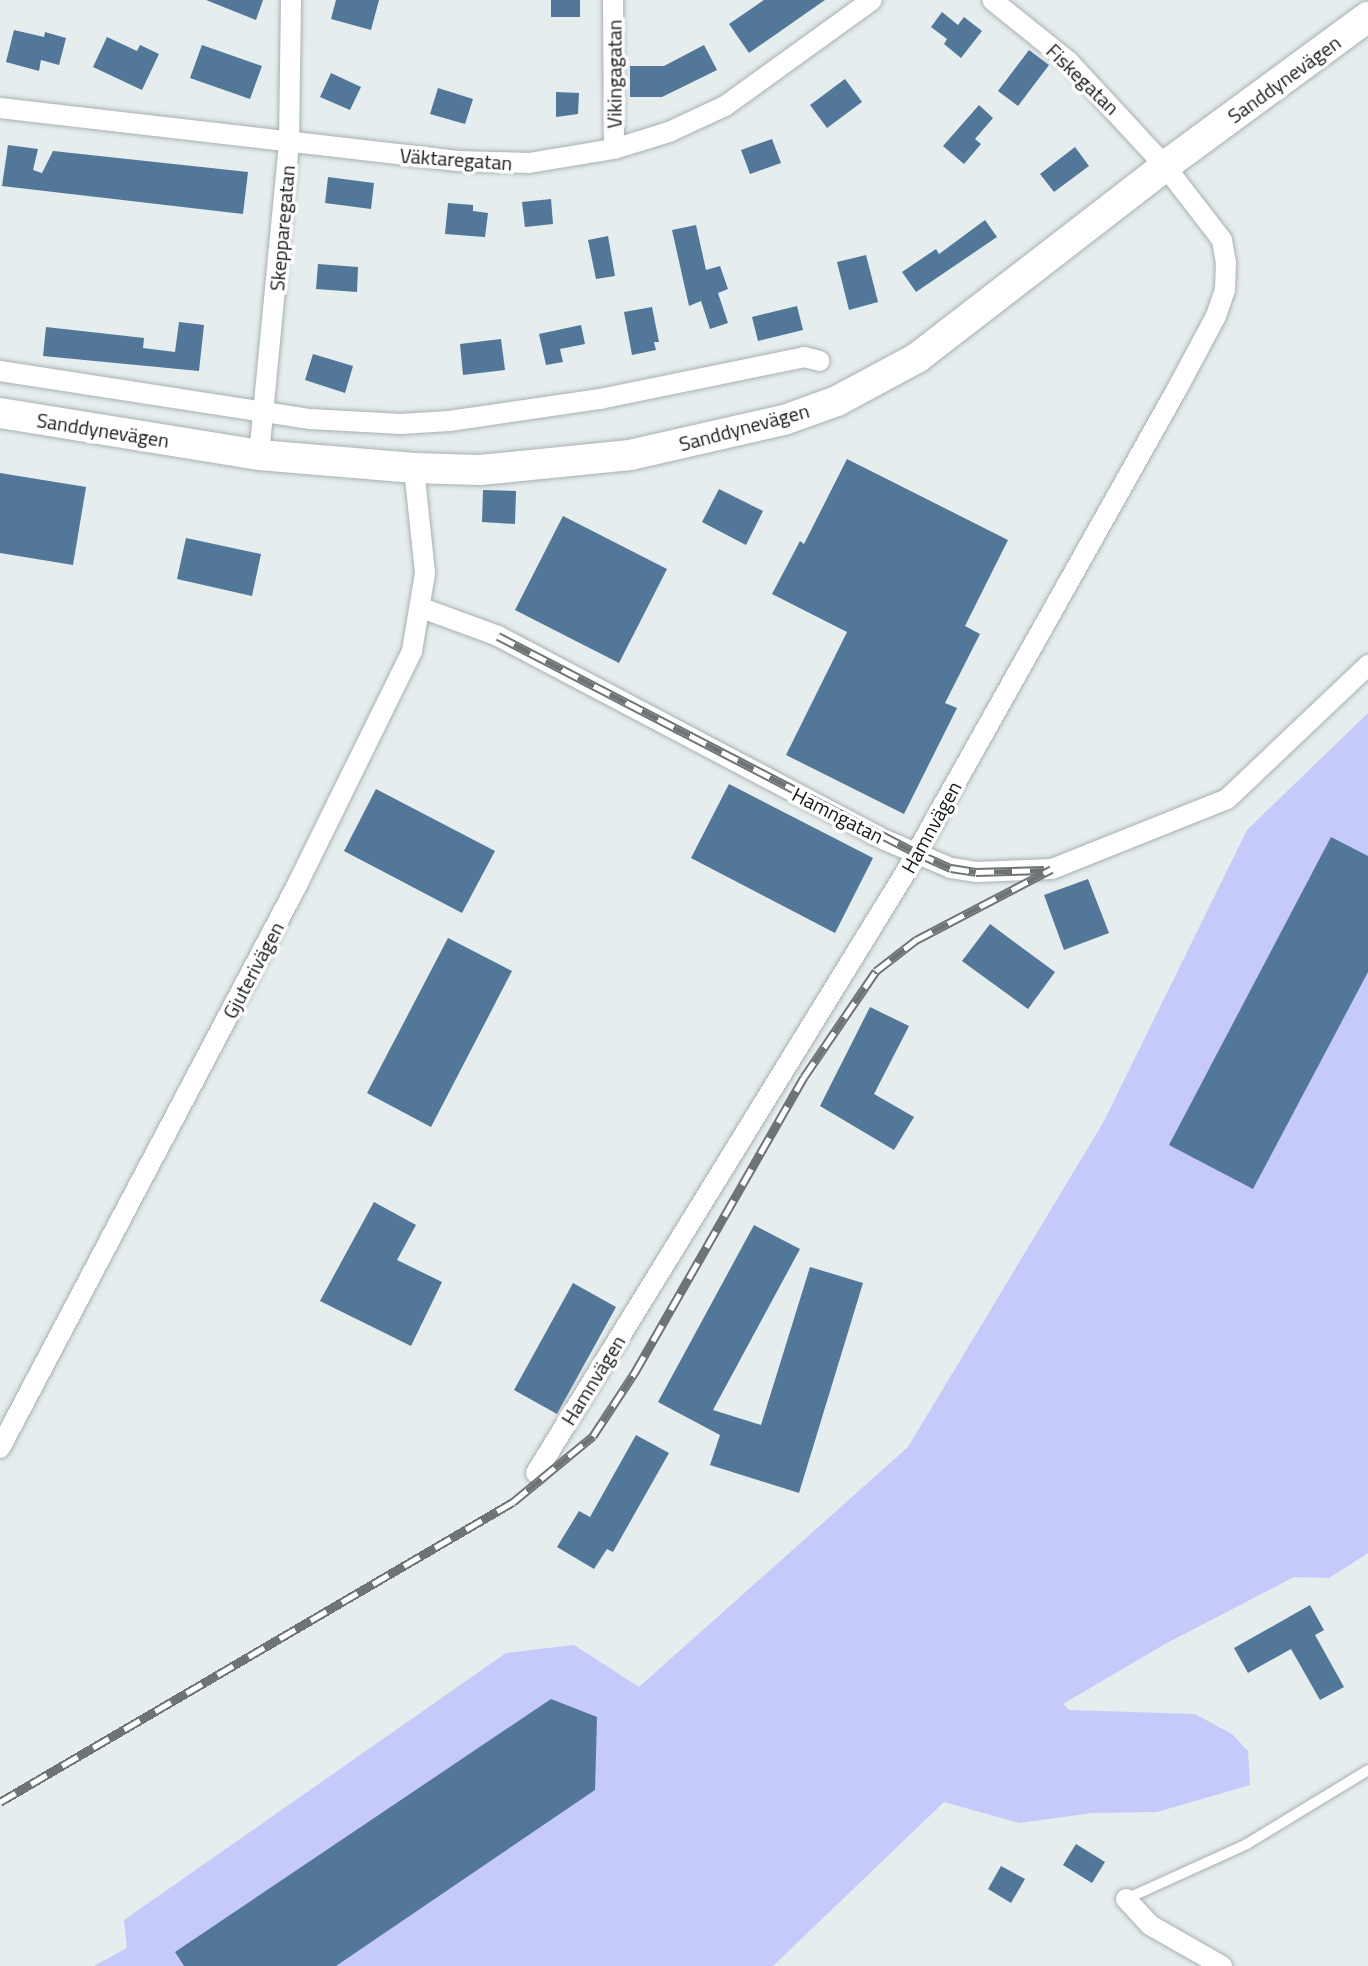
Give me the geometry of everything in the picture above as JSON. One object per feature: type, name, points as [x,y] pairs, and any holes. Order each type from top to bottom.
[{"type":"street","name":"Skepparegatan","points":[[259,455],[289,143],[291,0]]},
{"type":"street","name":"Vikingagatan","points":[[613,0],[614,149]]},
{"type":"street","name":"Väktaregatan","points":[[0,108],[458,161],[529,163],[614,149],[669,132],[725,106],[872,0]]},
{"type":"street","name":"Fiskegatan","points":[[992,0],[1068,61],[1165,166]]},
{"type":"street","name":"Sanddynevägen","points":[[0,413],[259,455],[414,468],[480,470],[630,455],[784,420],[837,401],[917,358],[1165,166],[1368,17]]},
{"type":"street","name":"Hamnvägen","points":[[536,1473],[917,853],[1216,316],[1225,290],[1226,263],[1222,240],[1165,166]]},
{"type":"street","points":[[0,371],[356,423],[449,421],[600,399],[804,357],[820,361]]},
{"type":"street","name":"Gjuterivägen","points":[[0,1448],[296,887],[412,651],[422,608],[425,573],[414,468]]},
{"type":"street","name":"Hamngatan","points":[[422,608],[498,636],[917,853],[951,868],[976,872],[1052,869],[1227,799],[1368,665]]},
{"type":"street","points":[[1126,1899],[1150,1925],[1222,1966]]},
{"type":"lane","points":[[1126,1899],[1247,1844],[1368,1770]]},
{"type":"water","points":[[1368,713],[1368,1553],[1329,1578],[1294,1577],[1165,1644],[1063,1704],[1069,1710],[1195,1714],[1232,1734],[1248,1751],[1250,1785],[1157,1812],[1092,1813],[1019,1823],[944,1802],[773,1966],[94,1966],[127,1948],[124,1920],[506,1653],[574,1645],[639,1687],[908,1447],[1103,1123],[1247,830]]},
{"type":"building","points":[[206,0],[263,0],[256,20]]},
{"type":"building","points":[[336,0],[379,0],[371,30],[331,19]]},
{"type":"building","points":[[551,0],[580,0],[580,17],[551,17]]},
{"type":"building","points":[[764,0],[825,0],[749,53],[729,24]]},
{"type":"building","points":[[942,12],[958,25],[964,17],[982,31],[961,58],[944,44],[947,39],[931,27]]},
{"type":"building","points":[[14,30],[44,37],[45,32],[66,38],[59,65],[41,60],[39,71],[6,62]]},
{"type":"building","points":[[107,37],[137,51],[140,45],[159,54],[142,90],[93,67]]},
{"type":"building","points":[[202,45],[262,66],[250,99],[190,78]]},
{"type":"building","points":[[704,45],[717,70],[662,97],[630,97],[630,66],[664,66]]},
{"type":"building","points":[[1029,50],[1049,65],[1018,106],[998,91]]},
{"type":"building","points":[[331,73],[361,87],[350,110],[320,97]]},
{"type":"building","points":[[845,79],[862,102],[827,128],[810,105]]},
{"type":"building","points":[[438,88],[473,99],[465,124],[430,114]]},
{"type":"building","points":[[556,92],[579,93],[578,114],[556,117]]},
{"type":"building","points":[[979,105],[993,118],[975,139],[981,144],[964,164],[943,146]]},
{"type":"building","points":[[772,139],[781,163],[750,174],[741,150]]},
{"type":"building","points":[[8,145],[38,149],[33,170],[42,173],[53,151],[248,172],[243,214],[2,186]]},
{"type":"building","points":[[1075,147],[1089,166],[1054,192],[1040,174]]},
{"type":"building","points":[[328,177],[374,183],[371,209],[325,203]]},
{"type":"building","points":[[551,199],[553,224],[525,227],[522,202]]},
{"type":"building","points":[[448,203],[473,205],[473,211],[488,213],[485,237],[445,234]]},
{"type":"building","points":[[985,220],[997,237],[916,292],[902,272],[936,249],[939,254]]},
{"type":"building","points":[[696,225],[706,270],[720,266],[728,289],[718,293],[728,323],[710,329],[701,301],[689,306],[672,230]]},
{"type":"building","points":[[608,236],[615,276],[596,279],[588,240]]},
{"type":"building","points":[[866,255],[878,302],[849,310],[837,262]]},
{"type":"building","points":[[318,264],[358,267],[357,292],[316,289]]},
{"type":"building","points":[[797,306],[803,330],[758,341],[752,317]]},
{"type":"building","points":[[652,307],[659,342],[654,342],[656,350],[632,355],[624,312]]},
{"type":"building","points":[[179,322],[204,325],[199,371],[43,356],[46,327],[144,338],[143,348],[175,352]]},
{"type":"building","points":[[581,325],[585,344],[560,349],[563,362],[546,365],[539,334]]},
{"type":"building","points":[[501,339],[505,370],[463,375],[460,344]]},
{"type":"building","points":[[313,354],[353,366],[345,393],[305,380]]},
{"type":"building","points":[[847,459],[1008,540],[965,626],[980,634],[945,703],[957,708],[904,814],[786,755],[847,632],[772,594],[800,541],[804,544]]},
{"type":"building","points":[[0,473],[86,487],[73,565],[0,553]]},
{"type":"building","points":[[719,489],[763,511],[746,545],[702,522]]},
{"type":"building","points":[[483,490],[516,491],[515,524],[482,522]]},
{"type":"building","points":[[563,516],[667,569],[619,663],[515,610]]},
{"type":"building","points":[[186,538],[261,554],[252,596],[177,579]]},
{"type":"building","points":[[729,784],[873,858],[835,933],[691,858]]},
{"type":"building","points":[[376,789],[495,851],[462,913],[344,851]]},
{"type":"building","points":[[1331,837],[1368,856],[1368,972],[1253,1189],[1169,1145]]},
{"type":"building","points":[[1088,879],[1109,933],[1064,950],[1044,895]]},
{"type":"building","points":[[990,924],[1055,972],[1028,1009],[962,961]]},
{"type":"building","points":[[448,938],[512,971],[431,1127],[367,1093]]},
{"type":"building","points":[[870,1007],[909,1026],[874,1094],[914,1117],[894,1150],[820,1106]]},
{"type":"building","points":[[374,1202],[416,1225],[397,1260],[442,1282],[411,1346],[320,1301]]},
{"type":"building","points":[[754,1225],[800,1249],[713,1410],[761,1425],[810,1267],[863,1283],[799,1493],[710,1465],[720,1435],[658,1402]]},
{"type":"building","points":[[573,1283],[616,1307],[557,1414],[514,1390]]},
{"type":"building","points":[[636,1435],[669,1453],[613,1552],[607,1549],[594,1569],[557,1547],[579,1511],[590,1517]]},
{"type":"building","points":[[1310,1605],[1324,1630],[1315,1635],[1344,1687],[1320,1700],[1291,1649],[1248,1673],[1234,1648]]},
{"type":"building","points":[[551,1699],[597,1717],[595,1790],[336,1966],[184,1966],[175,1952]]},
{"type":"building","points":[[1076,1844],[1105,1862],[1092,1883],[1063,1865]]},
{"type":"building","points":[[1001,1866],[1025,1879],[1011,1903],[988,1889]]},
{"type":"railway","points":[[498,636],[951,868],[976,872],[1044,870]]},
{"type":"railway","points":[[0,1802],[513,1502],[593,1436],[635,1372],[804,1077],[876,971],[916,940],[1052,869]]}]
